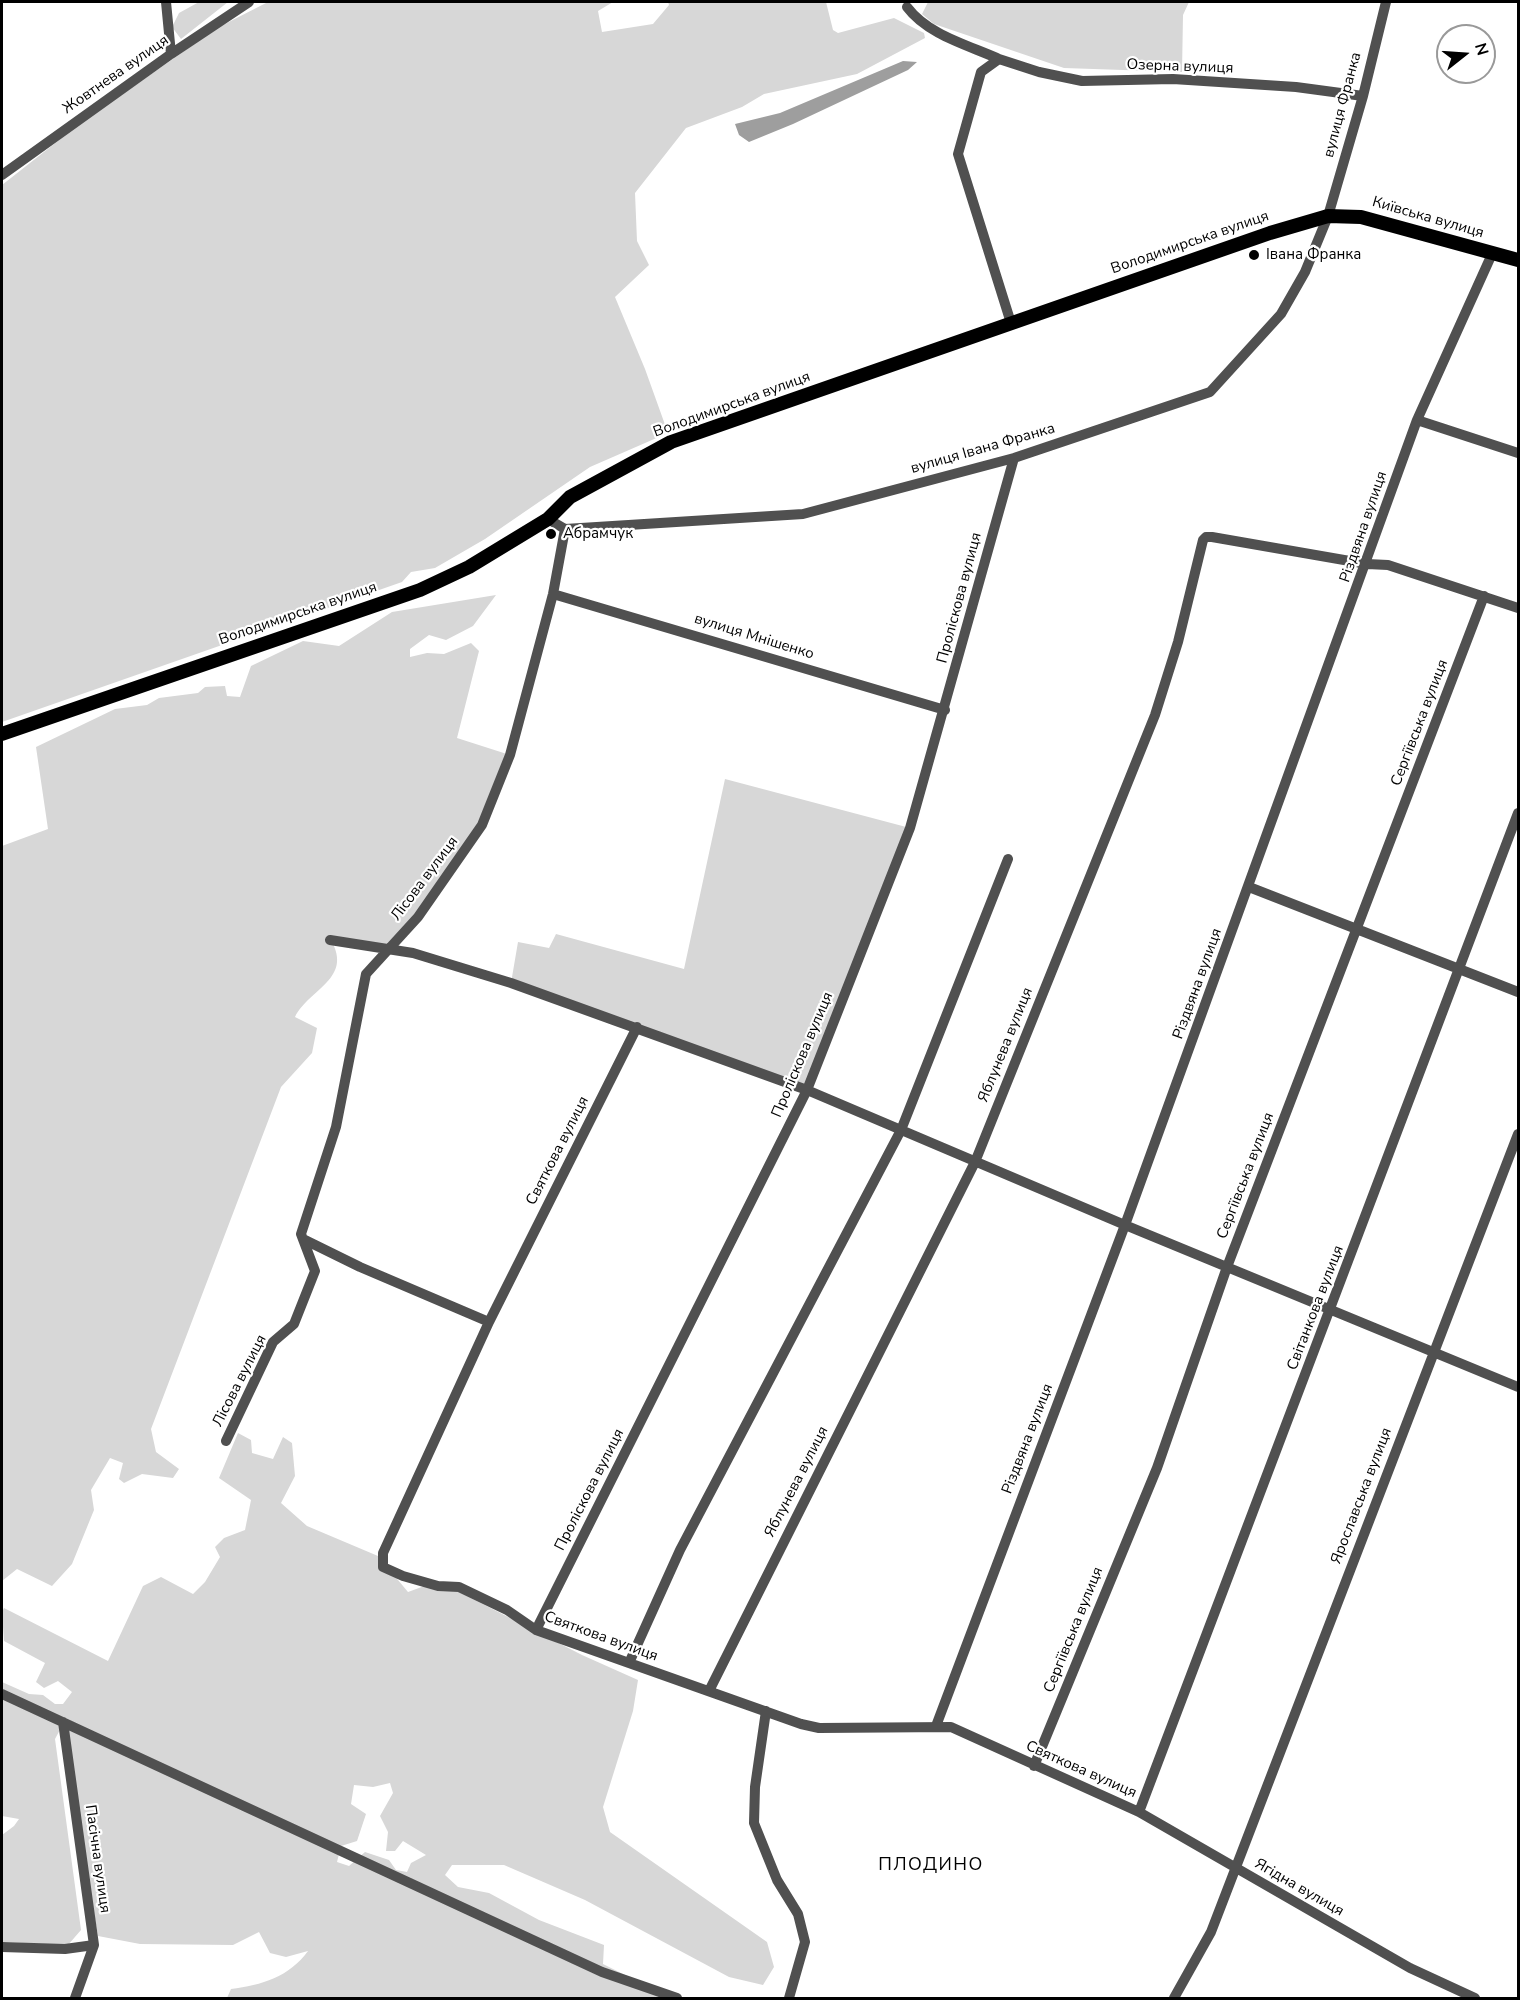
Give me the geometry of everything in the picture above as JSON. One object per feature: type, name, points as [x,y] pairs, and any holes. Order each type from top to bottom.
[{"type":"main road","name":"Володимирська вулиця","points":[[2,734],[420,590],[469,567],[548,519],[570,497],[671,442],[1270,233],[1328,216]]},
{"type":"main road","name":"Київська вулиця","points":[[1328,216],[1361,217],[1518,260]]},
{"type":"street","points":[[166,2],[171,54]]},
{"type":"street","name":"Жовтнева вулиця","points":[[2,175],[171,54],[249,2]]},
{"type":"street","name":"вулиця Франка","points":[[1328,216],[1386,2]]},
{"type":"street","name":"Озерна вулиця","points":[[907,7],[915,18],[932,29],[999,59],[1039,72],[1082,81],[1173,80],[1296,87],[1362,96]]},
{"type":"street","points":[[999,59],[981,72],[958,154],[1011,323]]},
{"type":"street","name":"вулиця Івана Франка","points":[[565,529],[803,514],[1014,458],[1210,392],[1281,314],[1294,295],[1328,216]]},
{"type":"street","name":"Різдвяна вулиця","points":[[936,1726],[1125,1225],[1418,420],[1492,254]]},
{"type":"street","points":[[1418,420],[1518,453]]},
{"type":"street","name":"Проліскова вулиця","points":[[536,1630],[807,1090],[910,828],[1014,458]]},
{"type":"street","points":[[548,519],[565,529]]},
{"type":"street","name":"Лісова вулиця","points":[[226,1441],[273,1342],[294,1324],[315,1271],[301,1234],[336,1127],[366,974],[392,948],[447,878],[482,825],[510,755],[554,594],[565,529]]},
{"type":"street","name":"Яблунева вулиця","points":[[710,1691],[975,1162],[1155,715],[1178,642],[1203,540],[1206,537],[1212,537],[1367,564]]},
{"type":"street","points":[[1367,564],[1388,565],[1518,608]]},
{"type":"street","name":"вулиця Мнішенко","points":[[554,594],[945,710]]},
{"type":"street","name":"Сергіївська вулиця","points":[[1035,1766],[1156,1468],[1227,1267],[1484,596]]},
{"type":"street","name":"Світанкова вулиця","points":[[1138,1812],[1331,1310],[1518,813]]},
{"type":"street","points":[[629,1663],[680,1550],[901,1130],[1008,859]]},
{"type":"street","points":[[1249,887],[1518,992]]},
{"type":"street","points":[[330,939],[392,948],[511,983],[807,1090],[1125,1225],[1518,1387]]},
{"type":"street","name":"Святкова вулиця","points":[[637,1027],[489,1322],[383,1553],[383,1567],[403,1576],[438,1586],[459,1587],[507,1610],[536,1630],[819,1728],[951,1727],[1138,1812],[1235,1869]]},
{"type":"street","name":"Ярославська вулиця","points":[[1235,1869],[1518,1138]]},
{"type":"street","points":[[303,1239],[360,1267],[489,1322]]},
{"type":"street","points":[[2,1694],[602,1972],[677,1998]]},
{"type":"street","points":[[766,1711],[754,1786],[754,1823],[777,1880],[798,1914],[805,1942],[789,1998]]},
{"type":"street","name":"Пасічна вулиця","points":[[63,1722],[94,1945],[75,1998]]},
{"type":"street","name":"Ягідна вулиця","points":[[1174,1998],[1211,1932],[1235,1869],[1410,1968],[1476,1998]]},
{"type":"street","points":[[2,1947],[66,1949],[94,1945]]},
{"type":"shaded area","points":[[199,2],[228,2],[181,39],[172,27],[179,13]]},
{"type":"shaded area","points":[[268,2],[613,2],[598,11],[602,32],[653,24],[669,5],[668,2],[826,2],[833,30],[838,33],[894,18],[924,33],[925,38],[857,74],[764,94],[742,107],[686,128],[635,193],[637,241],[649,265],[615,297],[645,369],[668,433],[590,467],[485,539],[435,568],[411,572],[402,582],[2,722],[2,185],[82,122],[219,27]]},
{"type":"shaded area","points":[[928,2],[1189,2],[1183,15],[1182,72],[1064,68],[934,24],[922,14]]},
{"type":"shaded area","points":[[903,61],[917,62],[908,70],[793,124],[749,142],[739,135],[735,124],[780,113]]},
{"type":"shaded area","points":[[496,595],[473,626],[446,640],[429,635],[410,649],[410,657],[427,653],[444,654],[471,643],[479,651],[457,738],[510,755],[482,825],[392,948],[331,940],[337,964],[333,974],[295,1017],[317,1028],[312,1053],[281,1087],[151,1429],[156,1452],[179,1469],[173,1478],[142,1474],[124,1483],[119,1479],[123,1463],[110,1458],[91,1490],[94,1510],[72,1564],[52,1586],[17,1569],[2,1581],[2,846],[48,829],[36,747],[115,709],[147,705],[159,698],[198,693],[205,687],[225,686],[227,696],[240,697],[251,666],[303,641],[339,646],[392,612]]},
{"type":"shaded area","points":[[725,779],[910,828],[807,1090],[511,983],[518,942],[549,948],[556,934],[684,969]]},
{"type":"shaded area","points":[[238,1433],[251,1440],[252,1453],[273,1459],[283,1437],[292,1443],[295,1476],[281,1503],[307,1526],[378,1556],[408,1592],[438,1581],[582,1655],[638,1680],[633,1711],[603,1807],[610,1832],[767,1942],[774,1967],[763,1985],[729,1977],[585,1900],[504,1865],[452,1865],[445,1875],[458,1887],[489,1893],[539,1920],[604,1945],[603,1964],[671,1998],[227,1998],[231,1989],[264,1982],[283,1973],[301,1960],[308,1951],[286,1957],[270,1953],[259,1932],[233,1945],[140,1944],[98,1936],[62,1726],[55,1739],[81,1930],[68,1945],[2,1942],[2,1835],[19,1819],[2,1816],[2,1682],[29,1694],[43,1695],[55,1704],[63,1704],[72,1692],[58,1681],[44,1688],[36,1682],[45,1663],[4,1641],[2,1612],[4,1608],[108,1661],[143,1586],[161,1577],[193,1594],[205,1582],[220,1557],[215,1547],[224,1538],[245,1530],[251,1500],[219,1478]],"holes":[[[390,1783],[393,1793],[380,1816],[388,1832],[386,1851],[395,1851],[403,1841],[426,1855],[411,1863],[407,1872],[396,1870],[389,1860],[365,1852],[349,1866],[337,1862],[341,1846],[357,1841],[366,1814],[351,1804],[354,1785],[373,1787]]]},
{"type":"place","name":"Івана Франка","points":[[1254,255]]},
{"type":"place","name":"Абрамчук","points":[[551,534]]},
{"type":"district","name":"ПЛОДИНО","points":[[931,1866]]}]
